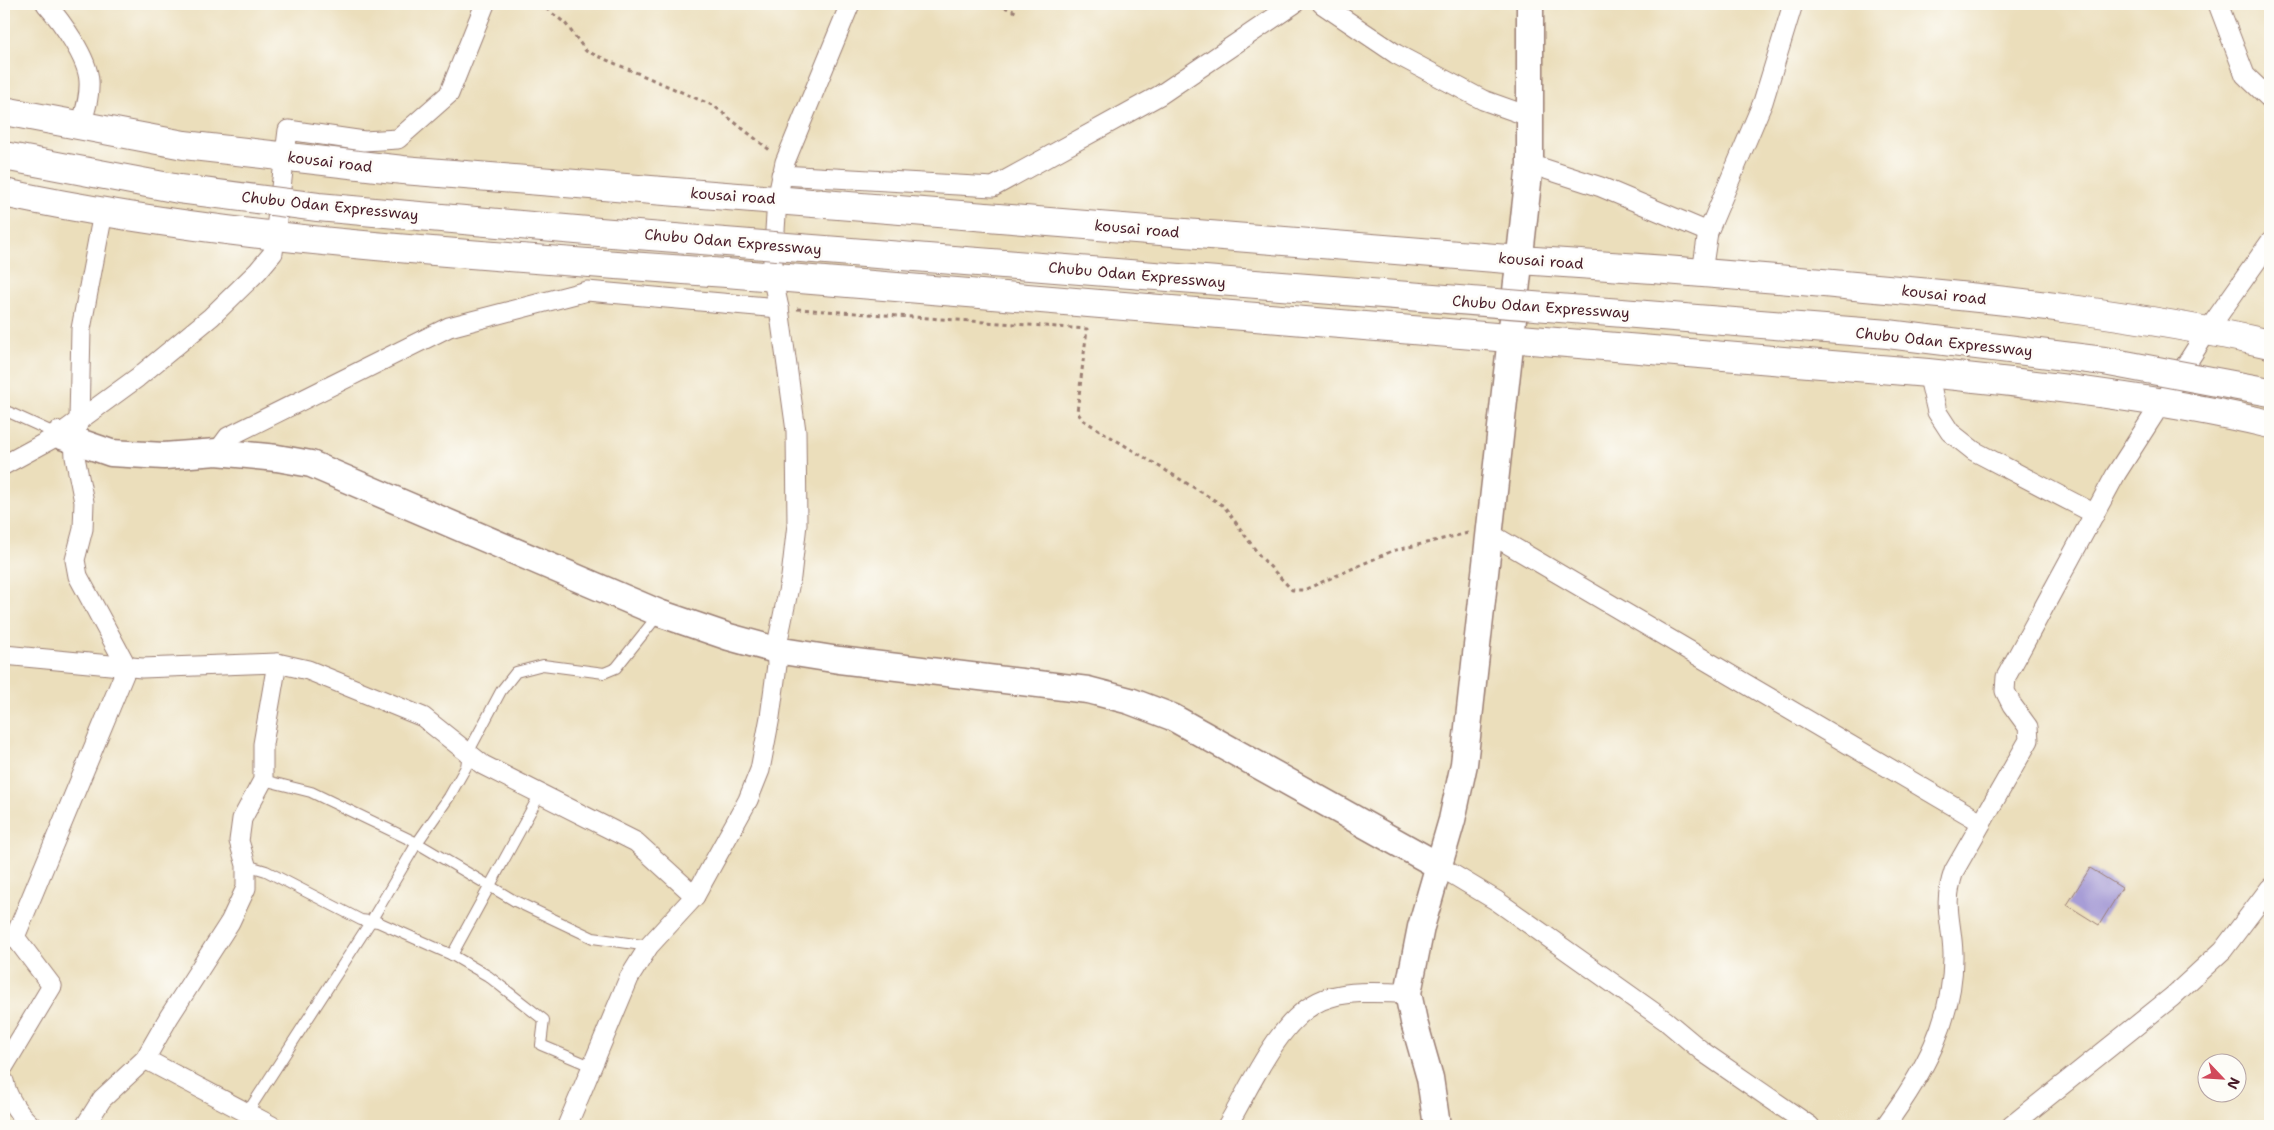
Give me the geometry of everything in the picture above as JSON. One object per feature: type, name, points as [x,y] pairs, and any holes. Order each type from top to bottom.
[{"type":"highway","name":"kousai road","points":[[4,111],[184,144],[403,170],[781,179],[1520,260],[1702,272],[1948,294],[2076,310],[2208,330],[2270,344]]},
{"type":"highway","name":"Chubu Odan Expressway","points":[[4,156],[179,189],[318,207],[1888,334],[2104,361],[2270,392]]},
{"type":"highway","name":"Chubu Odan Expressway","points":[[4,170],[84,188],[174,203],[313,221],[608,247],[1885,348],[2010,361],[2270,405]]},
{"type":"highway","points":[[4,193],[103,212],[275,236],[401,249],[772,276],[1928,373],[2056,387],[2161,403],[2270,424]]},
{"type":"street","points":[[46,4],[66,27],[89,79],[88,99],[81,126]]},
{"type":"street","points":[[4,465],[71,432],[211,317],[258,271],[272,253],[288,130],[364,140],[398,139],[449,94],[485,4]]},
{"type":"street","points":[[567,1126],[629,978],[649,946],[696,896],[748,800],[760,770],[777,665],[776,650],[791,577],[797,524],[796,431],[779,308],[772,276],[781,179],[850,4]]},
{"type":"street","points":[[781,179],[993,187],[1160,95],[1294,4]]},
{"type":"street","points":[[1322,4],[1396,54],[1483,100],[1532,117]]},
{"type":"street","points":[[1436,1126],[1430,1078],[1408,993],[1421,927],[1439,866],[1464,764],[1530,164],[1532,117],[1530,4]]},
{"type":"street","points":[[1702,272],[1708,232],[1763,102],[1793,4]]},
{"type":"street","points":[[2218,4],[2245,75],[2270,99]]},
{"type":"street","points":[[1530,164],[1601,187],[1708,232]]},
{"type":"street","points":[[103,212],[81,329],[71,432],[84,502],[83,528],[75,560],[78,576],[127,667]]},
{"type":"street","points":[[1885,1126],[1912,1088],[1938,1035],[1949,1005],[1953,952],[1948,912],[1948,889],[1954,871],[2029,740],[2028,727],[2012,706],[2005,691],[2006,677],[2116,474],[2208,330],[2270,242]]},
{"type":"street","points":[[217,452],[228,437],[449,327],[578,293],[588,291],[779,308]]},
{"type":"street","points":[[1928,373],[1937,412],[1950,432],[1982,455],[2095,514]]},
{"type":"street","points":[[71,432],[111,453],[164,456],[217,452],[277,458],[311,464],[659,613],[679,621],[776,650],[839,660],[1088,690],[1130,701],[1172,717],[1439,866],[1497,901],[1666,1021],[1703,1052],[1810,1126]]},
{"type":"street","points":[[1489,533],[1982,822]]},
{"type":"street","points":[[4,655],[127,667],[277,663],[308,670],[423,718],[483,765],[636,842],[696,896]]},
{"type":"street","points":[[84,1126],[102,1099],[145,1059],[169,1017],[230,922],[246,888],[246,866],[239,841],[242,819],[263,780],[263,744],[277,663]]},
{"type":"street","points":[[4,1066],[52,986],[15,937],[12,923],[127,667]]},
{"type":"street","points":[[2011,1126],[2172,997],[2223,950],[2270,888]]},
{"type":"street","points":[[1227,1126],[1278,1040],[1292,1022],[1311,1006],[1330,997],[1354,993],[1408,993]]},
{"type":"street","points":[[145,1059],[272,1126]]},
{"type":"street","points":[[4,1081],[6,1092],[25,1120],[32,1126]]},
{"type":"lane","points":[[4,410],[71,432]]},
{"type":"lane","points":[[247,1113],[449,797],[466,767],[468,753],[501,691],[516,672],[543,666],[604,673],[616,668],[659,613]]},
{"type":"lane","points":[[263,780],[311,792],[418,843],[515,901],[593,938],[649,946]]},
{"type":"lane","points":[[452,955],[540,794]]},
{"type":"lane","points":[[246,866],[266,871],[361,920],[378,922],[452,955],[488,976],[544,1020],[541,1045],[591,1066]]},
{"type":"path","points":[[540,4],[565,23],[586,51],[714,106],[781,179]]},
{"type":"path","points":[[997,4],[1016,12]]},
{"type":"path","points":[[779,308],[1087,329],[1077,412],[1083,420],[1224,506],[1259,556],[1292,590],[1304,590],[1392,551],[1476,532],[1489,533]]},
{"type":"building","points":[[2090,868],[2122,888],[2099,925],[2067,905]]}]
